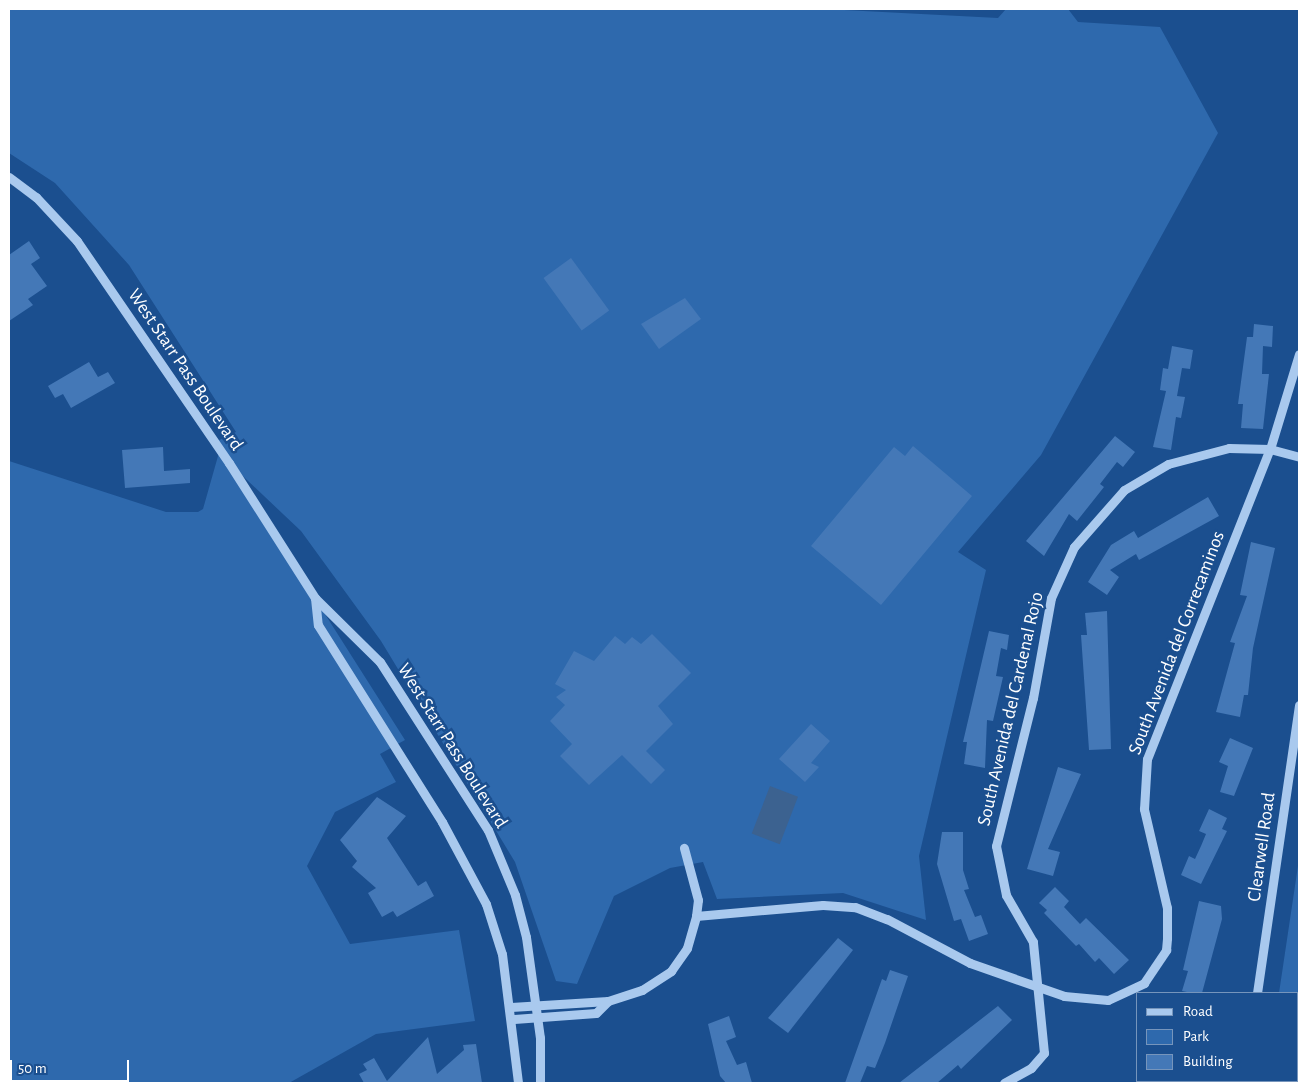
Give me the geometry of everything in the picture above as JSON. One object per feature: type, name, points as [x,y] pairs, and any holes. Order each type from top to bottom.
[{"type":"street","name":"West Starr Pass Boulevard","points":[[9,177],[36,197],[77,241],[230,463],[314,598],[380,662],[488,830],[515,895],[538,1018],[540,1083]]},
{"type":"street","name":"South Avenida del Correcaminos","points":[[696,916],[823,905],[855,907],[887,919],[970,964],[1093,1000],[1122,997],[1144,984],[1166,950],[1167,908],[1144,809],[1148,758],[1270,449],[1299,354]]},
{"type":"street","name":"South Avenida del Cardenal Rojo","points":[[1004,1083],[1031,1068],[1044,1053],[1033,942],[1006,895],[996,846],[1033,698],[1042,632],[1059,580],[1074,547],[1098,515],[1146,476],[1197,455],[1229,448],[1270,449],[1299,457]]},
{"type":"street","name":"West Starr Pass Boulevard","points":[[314,598],[318,625],[471,873],[502,954],[514,1019],[518,1083]]},
{"type":"street","name":"Clearwell Road","points":[[1257,992],[1299,705]]},
{"type":"street","points":[[511,1007],[608,1001],[642,990],[671,971],[686,948],[696,916],[698,900],[684,848]]},
{"type":"street","points":[[514,1019],[596,1013],[608,1001]]},
{"type":"green space","points":[[9,9],[825,9],[998,18],[1006,9],[1068,9],[1078,22],[1160,27],[1218,133],[1041,455],[958,552],[986,570],[919,856],[926,920],[843,893],[717,899],[703,862],[670,868],[614,896],[577,984],[556,981],[515,862],[381,641],[301,531],[229,463],[405,740],[380,754],[396,782],[335,812],[307,866],[350,944],[459,930],[475,1021],[376,1034],[289,1083],[9,1083],[9,461],[166,512],[198,512],[203,509],[220,449],[215,442],[236,432],[129,265],[55,183],[9,153]]},
{"type":"green space","points":[[1299,859],[1299,1083],[1256,1083],[1298,1082],[1298,992],[1279,992]]},
{"type":"shaded area","points":[[770,786],[798,797],[780,844],[752,834]]},
{"type":"building","points":[[29,241],[40,258],[31,264],[47,286],[28,299],[33,305],[9,321],[9,255]]},
{"type":"building","points":[[571,258],[609,311],[582,331],[543,278]]},
{"type":"building","points":[[685,298],[701,319],[659,349],[641,324]]},
{"type":"building","points":[[1254,324],[1273,326],[1272,347],[1263,346],[1262,374],[1269,374],[1263,429],[1241,428],[1243,404],[1238,404],[1247,337],[1253,337]]},
{"type":"building","points":[[1172,346],[1193,350],[1190,369],[1182,368],[1177,396],[1185,397],[1181,418],[1176,417],[1171,450],[1153,447],[1166,391],[1160,390],[1163,368],[1168,369]]},
{"type":"building","points":[[89,362],[98,377],[108,372],[115,383],[71,408],[63,394],[55,398],[48,386]]},
{"type":"building","points":[[1115,436],[1135,452],[1123,467],[1117,462],[1100,484],[1104,487],[1077,521],[1069,514],[1044,556],[1026,541]]},
{"type":"building","points":[[913,446],[972,496],[881,605],[811,546],[894,447],[905,456]]},
{"type":"building","points":[[163,447],[164,471],[190,469],[190,483],[125,488],[122,450]]},
{"type":"building","points":[[1208,497],[1219,516],[1139,560],[1136,554],[1110,570],[1119,577],[1107,595],[1088,582],[1111,545],[1134,531],[1138,538]]},
{"type":"building","points":[[1251,542],[1275,548],[1253,648],[1248,695],[1244,695],[1240,717],[1216,712],[1235,643],[1230,642],[1247,596],[1240,595]]},
{"type":"building","points":[[1107,611],[1111,749],[1089,750],[1081,635],[1087,635],[1085,613]]},
{"type":"building","points":[[989,631],[1009,635],[1007,650],[1001,648],[996,676],[1003,677],[993,721],[987,720],[985,768],[964,764],[967,742],[963,742]]},
{"type":"building","points":[[652,634],[691,673],[658,706],[673,724],[646,751],[665,770],[651,784],[622,755],[589,785],[560,756],[572,744],[550,721],[565,705],[556,697],[566,690],[555,684],[574,651],[594,661],[615,636],[625,644],[632,637],[641,644]]},
{"type":"building","points":[[811,724],[830,741],[811,763],[819,767],[805,782],[779,759]]},
{"type":"building","points":[[1230,738],[1253,748],[1234,796],[1220,792],[1228,766],[1219,762]]},
{"type":"building","points":[[1058,767],[1081,774],[1048,849],[1060,852],[1053,876],[1027,869]]},
{"type":"building","points":[[377,797],[406,816],[387,838],[418,886],[426,881],[434,896],[397,917],[393,911],[382,917],[368,893],[376,888],[352,867],[357,861],[340,840]]},
{"type":"building","points":[[1209,809],[1227,818],[1222,829],[1227,831],[1201,884],[1181,875],[1189,856],[1195,859],[1201,846],[1206,834],[1199,831]]},
{"type":"building","points":[[942,832],[963,832],[963,870],[969,889],[964,890],[975,917],[981,915],[988,934],[969,941],[961,919],[954,921],[937,864]]},
{"type":"building","points":[[1055,887],[1069,901],[1064,907],[1080,924],[1086,918],[1129,960],[1114,974],[1099,958],[1095,962],[1079,944],[1076,946],[1044,913],[1047,910],[1039,903]]},
{"type":"building","points":[[1199,901],[1221,906],[1222,919],[1202,992],[1182,991],[1188,971],[1183,970]]},
{"type":"building","points":[[838,938],[853,950],[788,1033],[768,1018]]},
{"type":"building","points":[[890,970],[908,976],[885,1043],[875,1068],[867,1066],[860,1083],[845,1083],[882,979],[886,981]]},
{"type":"building","points":[[998,1006],[1012,1020],[961,1069],[958,1065],[937,1083],[899,1083]]},
{"type":"building","points":[[729,1016],[736,1037],[726,1041],[737,1065],[746,1062],[752,1083],[726,1083],[720,1076],[708,1024]]},
{"type":"building","points":[[428,1037],[437,1074],[464,1050],[463,1045],[476,1044],[482,1083],[364,1083],[359,1074],[367,1070],[363,1064],[374,1058],[387,1081]]}]
